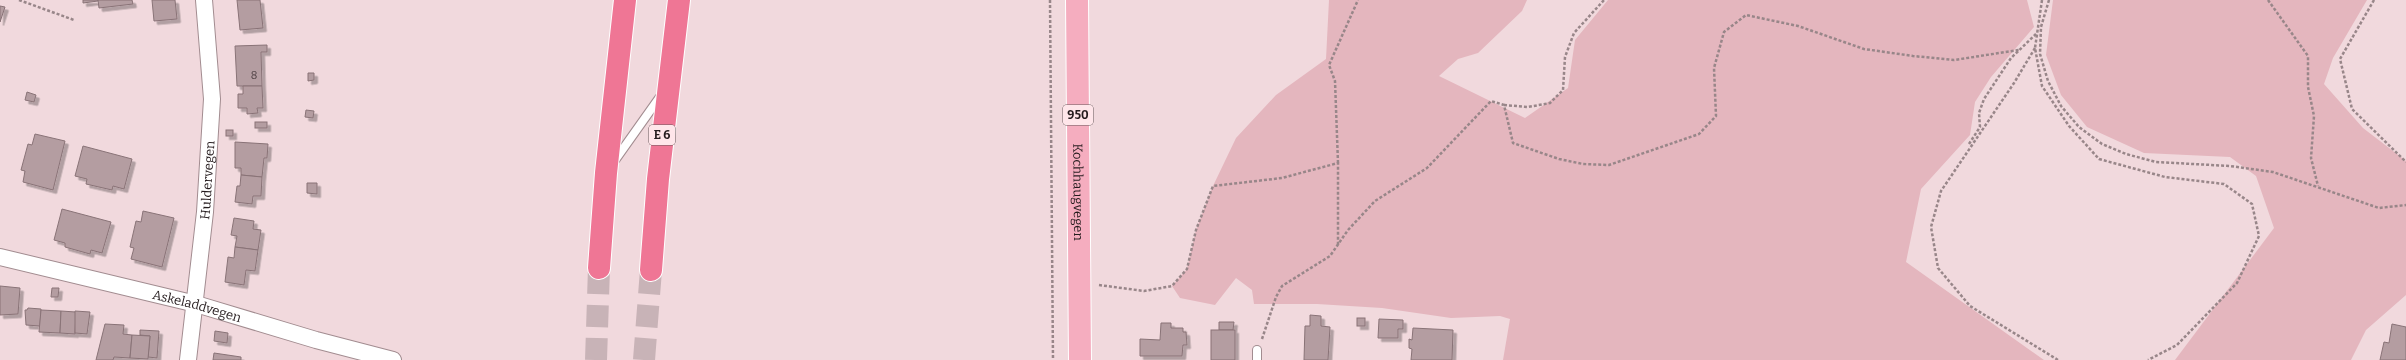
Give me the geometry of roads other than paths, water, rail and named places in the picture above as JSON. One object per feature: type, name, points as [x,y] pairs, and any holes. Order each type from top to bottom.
[{"type":"highway","points":[[599,268],[606,173],[625,0]]},
{"type":"highway","name":"E 6","points":[[651,270],[658,179],[679,0]]},
{"type":"main road","name":"Kochhaugvegen","points":[[1077,0],[1078,284],[1080,360]]},
{"type":"street","name":"Huldervegen","points":[[188,360],[196,304],[205,212],[212,99],[204,0]]},
{"type":"street","name":"Askeladdvegen","points":[[0,257],[196,304],[316,340],[393,360]]},
{"type":"lane","points":[[606,173],[668,85]]},
{"type":"lane","points":[[1257,350],[1257,360]]},
{"type":"tunnel","points":[[596,360],[599,268]]},
{"type":"tunnel","points":[[644,360],[651,270]]}]
